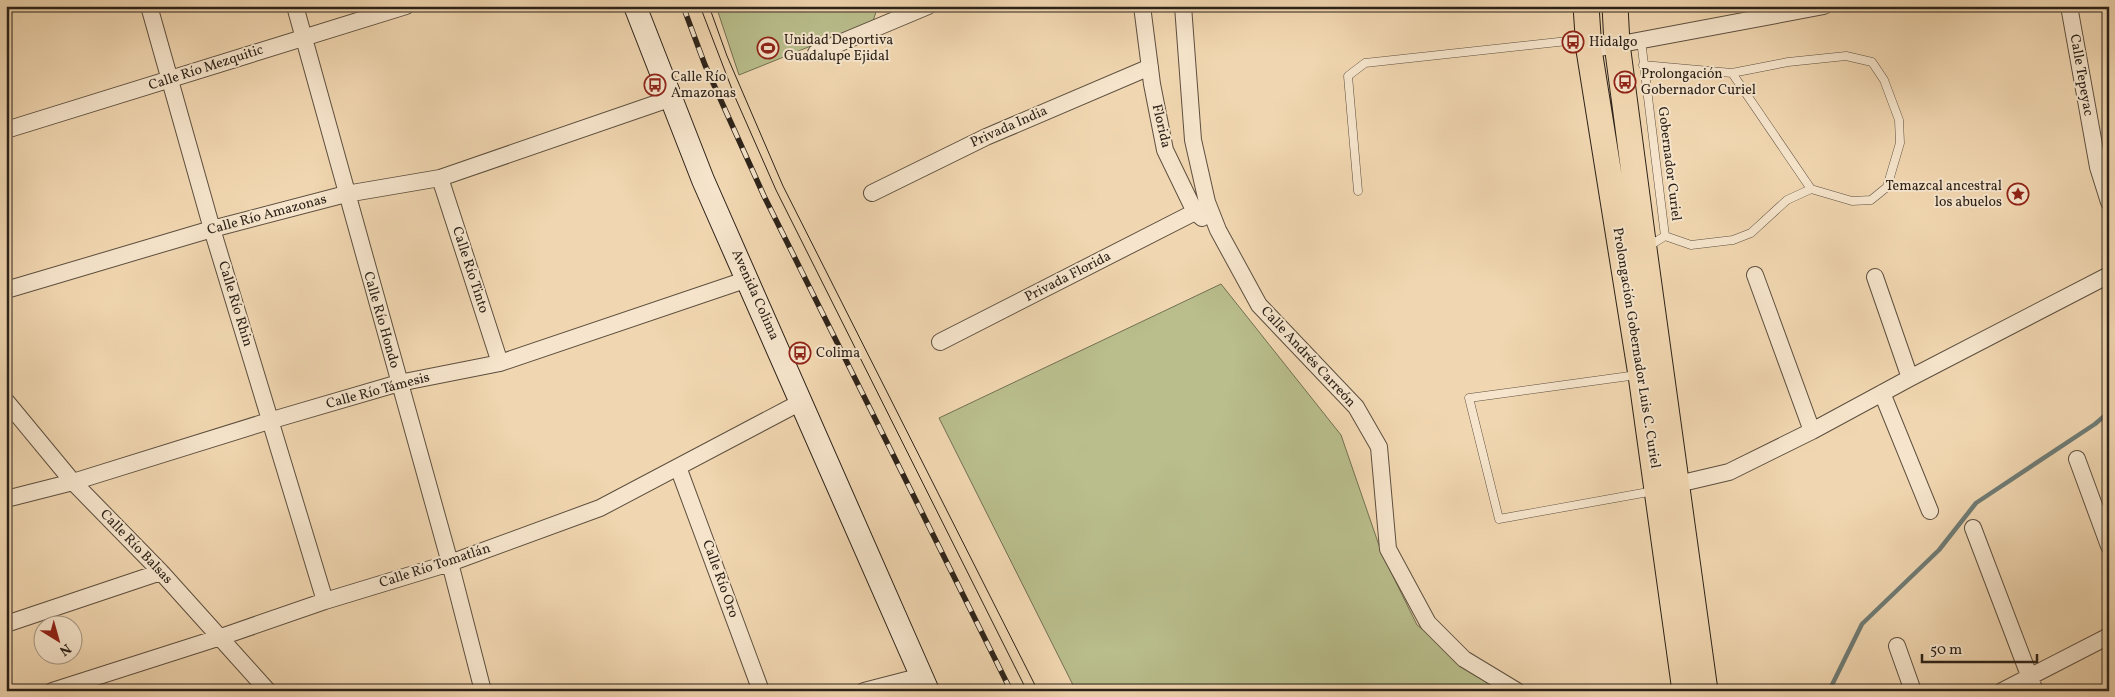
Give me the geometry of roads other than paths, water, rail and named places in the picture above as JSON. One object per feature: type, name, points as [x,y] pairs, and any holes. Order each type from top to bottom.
[{"type":"main road","name":"Prolongación Gobernador Luis C. Curiel","points":[[1586,6],[1588,45],[1641,375],[1667,488],[1705,691]]},
{"type":"main road","name":"Prolongación Gobernador Luis C. Curiel","points":[[1615,6],[1629,42],[1644,249],[1684,691]]},
{"type":"street","name":"Calle Río Rhin","points":[[149,6],[212,229],[325,601]]},
{"type":"street","name":"Calle Río Hondo","points":[[295,6],[484,691]]},
{"type":"street","name":"Calle Río Mezquitic","points":[[6,130],[406,6]]},
{"type":"street","name":"Avenida Colima","points":[[635,6],[703,180],[925,684]]},
{"type":"street","points":[[884,25],[890,6]]},
{"type":"street","points":[[816,54],[928,6]]},
{"type":"street","name":"Florida","points":[[1142,6],[1150,67],[1165,150],[1196,212],[1218,230]]},
{"type":"street","name":"Calle Andrés Carreón","points":[[1183,6],[1193,140],[1207,202],[1218,230],[1259,305],[1356,407],[1379,447],[1388,549],[1428,623],[1464,659],[1517,691]]},
{"type":"street","points":[[1588,45],[1629,42],[1824,6]]},
{"type":"street","name":"Calle Tepeyac","points":[[2069,6],[2098,168],[2109,202]]},
{"type":"street","name":"Privada India","points":[[872,193],[986,137],[1150,67]]},
{"type":"street","name":"Calle Río Amazonas","points":[[6,290],[212,229],[346,194],[440,178],[672,98]]},
{"type":"street","name":"Calle Río Tinto","points":[[440,178],[500,363]]},
{"type":"street","name":"Privada Florida","points":[[940,342],[1196,212]]},
{"type":"street","points":[[1667,488],[1729,472],[1812,432],[1910,378],[2109,275]]},
{"type":"street","points":[[1755,276],[1812,432]]},
{"type":"street","points":[[1875,277],[1910,378]]},
{"type":"street","name":"Calle Río Támesis","points":[[8,496],[73,482],[269,420],[399,383],[500,363],[748,279]]},
{"type":"street","points":[[1882,393],[1930,512]]},
{"type":"street","name":"Calle Río Balsas","points":[[6,401],[73,482],[161,572],[268,691]]},
{"type":"street","name":"Calle Río Tomatlán","points":[[52,691],[221,637],[325,601],[450,563],[600,508],[801,402]]},
{"type":"street","points":[[2077,460],[2109,546]]},
{"type":"street","name":"Calle Río Oro","points":[[678,467],[761,691]]},
{"type":"street","points":[[1973,528],[2032,684]]},
{"type":"street","points":[[6,624],[161,572]]},
{"type":"street","points":[[2002,691],[2032,684],[2109,636]]},
{"type":"street","points":[[1897,646],[1913,691]]},
{"type":"street","points":[[864,691],[925,684]]},
{"type":"lane","points":[[1358,191],[1348,76],[1356,69],[1364,64],[1571,39],[1588,45]]},
{"type":"lane","name":"Gobernador Curiel","points":[[1629,42],[1643,65],[1665,236]]},
{"type":"lane","points":[[1643,65],[1732,73],[1788,62],[1846,56],[1872,62],[1884,80],[1899,120],[1900,143],[1887,187],[1871,200],[1852,201],[1811,189],[1732,73]]},
{"type":"lane","name":"Gobernador Curiel","points":[[1665,236],[1691,245],[1733,240],[1751,233],[1787,200],[1811,189]]},
{"type":"lane","name":"Gobernador Curiel","points":[[1644,249],[1665,236]]},
{"type":"lane","points":[[1641,375],[1469,398],[1499,519],[1667,488]]},
{"type":"waterway","points":[[1829,691],[1862,624],[1939,550],[1976,503],[2095,424],[2109,412]]},
{"type":"tram line","points":[[700,6],[735,97],[776,190],[1027,691]]},
{"type":"tram line","points":[[709,6],[727,56],[783,186],[1038,691]]},
{"type":"railway","points":[[683,6],[705,65],[764,196],[1011,691]]},
{"type":"place","name":"Hidalgo","points":[[1573,42]]},
{"type":"place","name":"Unidad Deportiva Guadalupe Ejidal","points":[[768,48]]},
{"type":"place","name":"Prolongación Gobernador Curiel","points":[[1625,82]]},
{"type":"place","name":"Calle Río Amazonas","points":[[655,85]]},
{"type":"place","name":"Temazcal ancestral los abuelos","points":[[2018,194]]},
{"type":"place","name":"Colima","points":[[800,353]]}]
